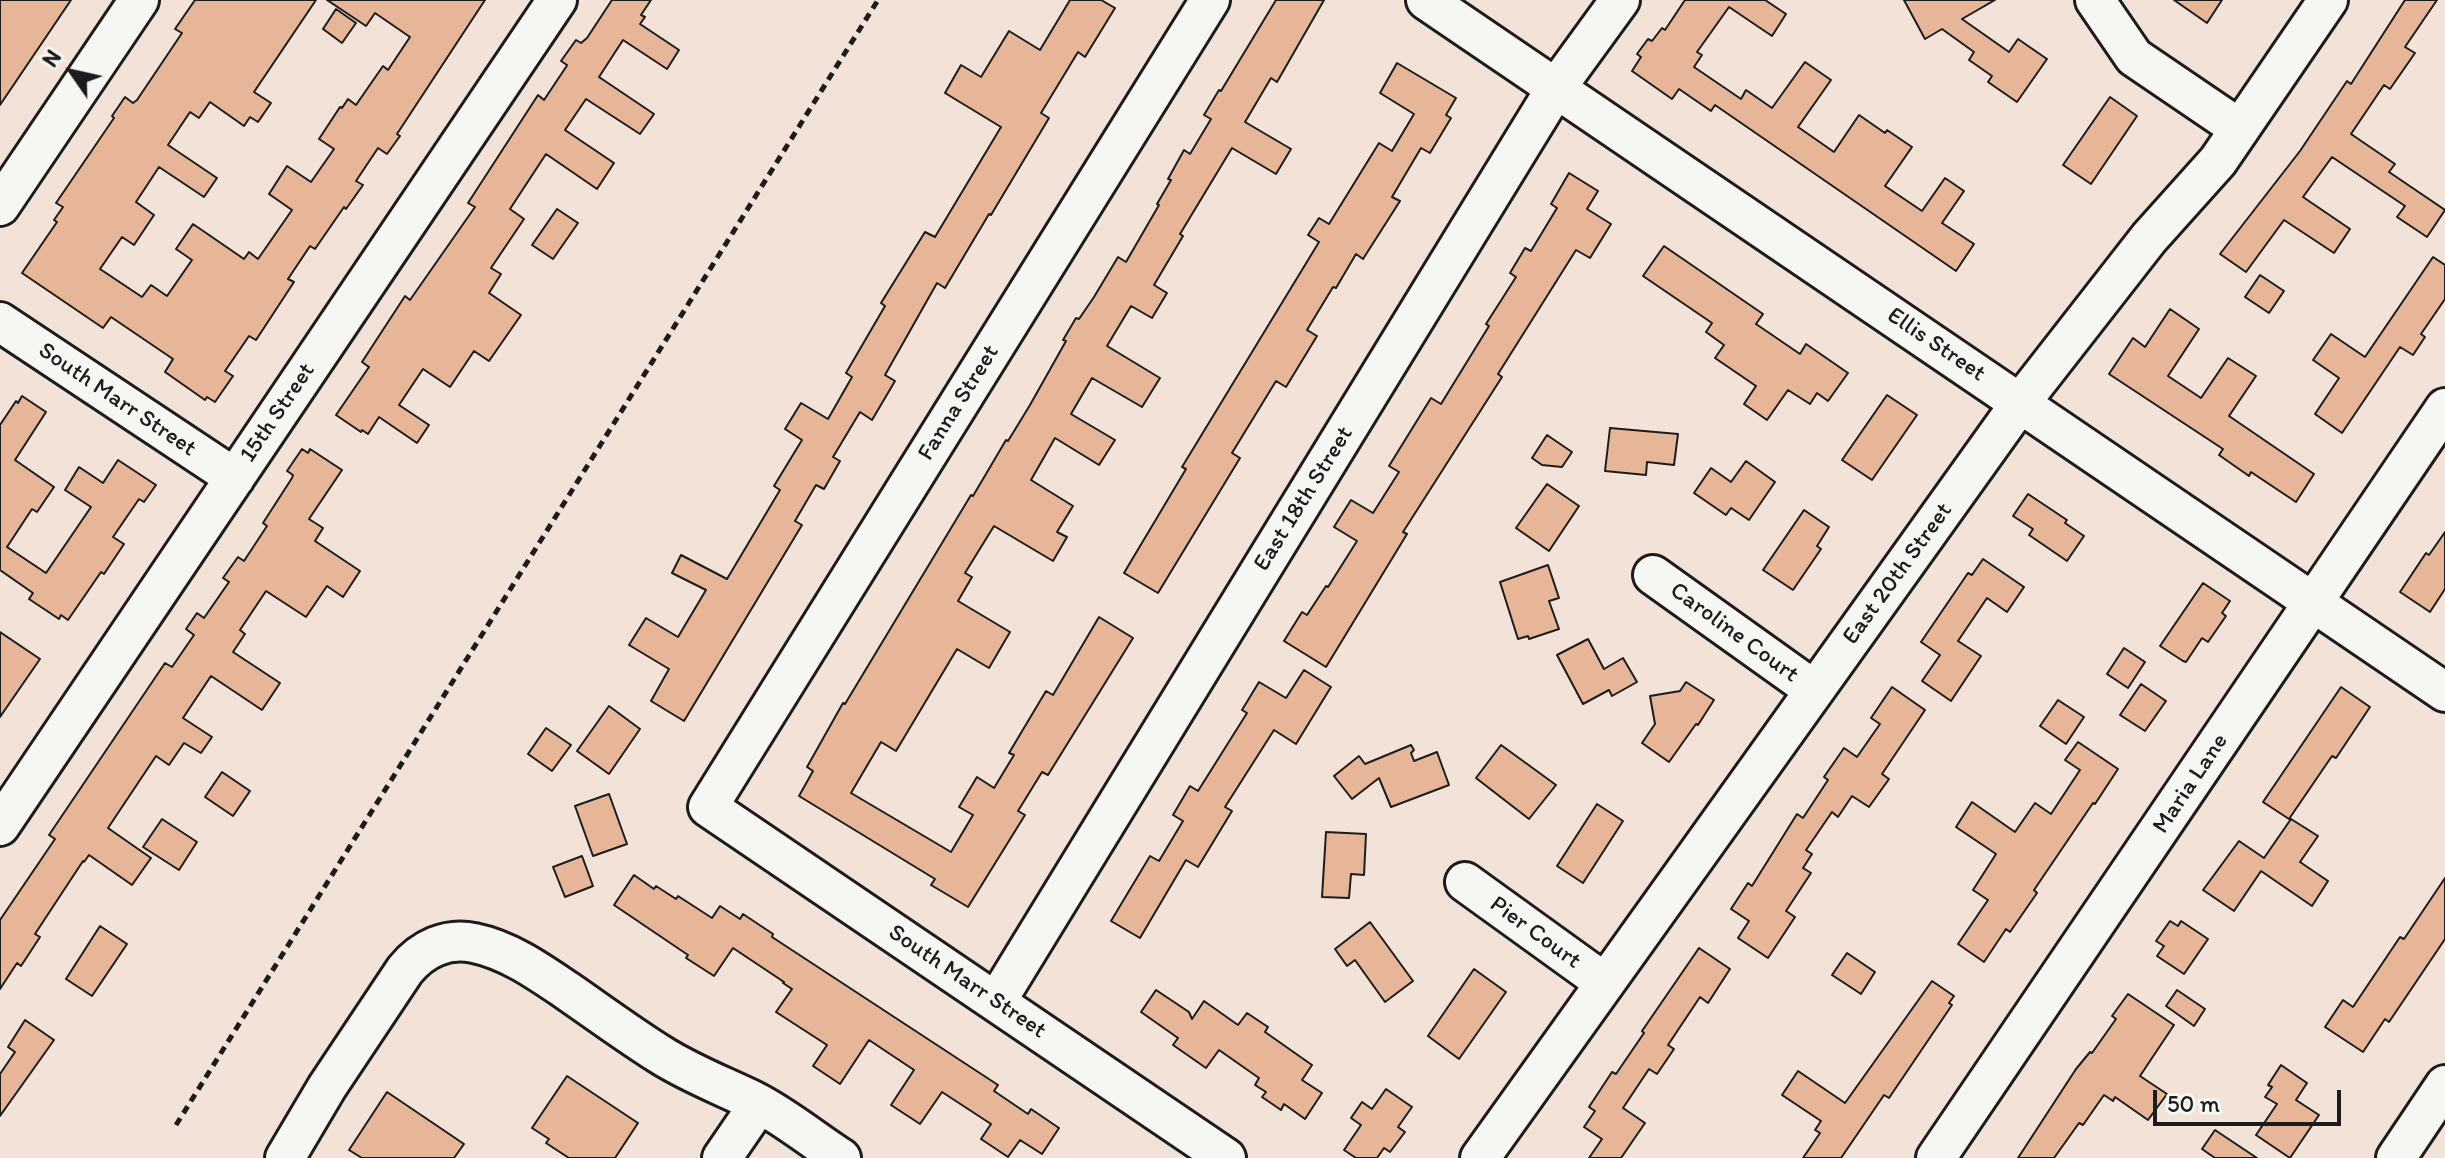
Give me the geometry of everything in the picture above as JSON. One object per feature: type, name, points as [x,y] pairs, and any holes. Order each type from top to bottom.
[{"type":"street","points":[[0,206],[139,0]]},
{"type":"street","name":"15th Street","points":[[0,826],[557,0]]},
{"type":"street","name":"Fanna Street","points":[[708,807],[1210,0]]},
{"type":"street","name":"Ellis Street","points":[[1426,0],[2445,692]]},
{"type":"street","name":"East 18th Street","points":[[996,1002],[1556,88],[1620,0]]},
{"type":"street","points":[[2095,0],[2134,57],[2240,129]]},
{"type":"street","name":"East 20th Street","points":[[1480,1158],[2021,402],[2149,238],[2218,161],[2328,0]]},
{"type":"street","name":"South Marr Street","points":[[0,322],[235,478]]},
{"type":"street","name":"Maria Lane","points":[[1936,1158],[2445,408]]},
{"type":"street","name":"Caroline Court","points":[[1653,575],[1814,690]]},
{"type":"street","name":"South Marr Street","points":[[708,807],[1226,1158]]},
{"type":"street","name":"Pier Court","points":[[1465,882],[1605,983]]},
{"type":"street","points":[[285,1158],[327,1087],[405,970],[422,953],[437,945],[454,942],[479,944],[517,960],[664,1057],[756,1102],[841,1158]]},
{"type":"street","points":[[2396,1158],[2441,1100]]},
{"type":"street","points":[[722,1158],[748,1120],[756,1102]]},
{"type":"path","points":[[176,1125],[878,0]]},
{"type":"building","points":[[0,0],[71,0],[0,105]]},
{"type":"building","points":[[195,0],[316,0],[254,92],[271,103],[258,122],[250,117],[244,126],[210,102],[199,118],[190,112],[168,145],[217,178],[204,197],[159,167],[136,202],[154,215],[134,245],[122,237],[100,269],[142,297],[151,285],[167,296],[192,260],[176,249],[193,224],[244,259],[249,252],[258,259],[292,210],[269,194],[287,166],[311,182],[334,149],[319,139],[340,107],[348,99],[356,105],[383,66],[388,70],[410,37],[375,13],[366,26],[327,0],[485,0],[397,134],[400,136],[387,154],[378,148],[356,181],[363,185],[315,249],[310,246],[288,279],[294,282],[256,340],[249,336],[225,371],[233,376],[215,402],[207,397],[205,400],[165,372],[173,359],[111,317],[103,328],[22,273],[57,222],[54,220],[63,207],[56,203],[125,97],[133,103],[137,100],[182,33],[175,29]]},
{"type":"building","points":[[612,0],[651,0],[641,15],[645,17],[640,24],[679,50],[667,69],[623,40],[599,77],[654,114],[640,134],[586,99],[565,130],[614,163],[597,189],[546,154],[510,209],[524,219],[491,268],[501,274],[489,293],[521,315],[489,361],[474,351],[450,387],[423,369],[399,405],[429,425],[417,443],[379,417],[368,434],[361,432],[336,415],[369,367],[362,362],[405,296],[410,300],[475,207],[468,203],[538,95],[544,100],[566,67],[561,61],[576,40],[581,43],[587,38]]},
{"type":"building","points":[[1070,0],[1101,0],[1115,8],[1085,57],[1078,52],[1041,113],[1049,118],[945,288],[937,283],[885,375],[895,381],[872,420],[860,412],[833,457],[840,461],[824,489],[816,485],[795,521],[802,525],[684,721],[651,701],[669,669],[629,645],[646,618],[678,637],[706,590],[672,573],[681,555],[727,579],[780,490],[774,486],[802,440],[785,429],[801,403],[828,419],[852,377],[846,373],[885,306],[881,303],[925,232],[935,237],[1001,127],[945,93],[961,65],[981,77],[1009,31],[1040,50]]},
{"type":"building","points":[[1276,0],[1324,0],[1277,82],[1271,78],[1245,122],[1291,149],[1276,174],[1232,148],[1180,234],[1183,236],[1154,285],[1167,293],[1152,318],[1131,306],[1107,346],[1160,378],[1142,407],[1092,378],[1071,414],[1115,440],[1099,465],[1055,438],[1031,480],[1073,506],[1057,532],[1067,537],[1053,561],[994,526],[965,573],[972,577],[958,601],[1010,632],[989,668],[957,649],[896,751],[881,742],[851,793],[951,852],[973,815],[959,807],[977,777],[994,788],[1014,755],[1009,753],[1046,691],[1053,695],[1099,617],[1133,638],[1048,775],[1042,772],[1018,811],[1025,815],[968,907],[931,885],[935,879],[799,796],[813,771],[807,767],[971,495],[1030,405],[1076,318],[1079,319],[1118,257],[1126,262],[1159,205],[1171,180],[1168,179],[1184,150],[1190,154],[1211,119],[1204,115]]},
{"type":"building","points":[[1685,0],[1765,0],[1786,14],[1772,36],[1729,7],[1697,52],[1702,55],[1694,67],[1741,99],[1746,90],[1772,108],[1805,62],[1831,80],[1798,127],[1834,152],[1859,115],[1885,133],[1887,130],[1912,147],[1885,186],[1922,211],[1945,178],[1964,191],[1942,223],[1974,244],[1956,271],[1715,105],[1711,111],[1679,89],[1672,99],[1632,71],[1641,57],[1637,54],[1648,39],[1652,41],[1662,28],[1665,30]]},
{"type":"building","points":[[1904,0],[1995,0],[1962,19],[2009,52],[2018,39],[2047,59],[2017,102],[1988,82],[1992,76],[1969,60],[1974,52],[1942,29],[1925,39]]},
{"type":"building","points":[[2174,0],[2222,0],[2207,23]]},
{"type":"building","points":[[2405,0],[2437,0],[2405,47],[2415,53],[2390,89],[2384,85],[2351,134],[2395,164],[2389,172],[2445,210],[2427,237],[2397,217],[2405,206],[2332,157],[2303,197],[2350,229],[2334,253],[2284,220],[2246,272],[2220,254],[2300,151],[2347,81],[2351,84]]},
{"type":"building","points":[[336,9],[356,23],[342,43],[323,29]]},
{"type":"building","points":[[1397,63],[1456,98],[1446,115],[1451,118],[1430,153],[1421,148],[1392,197],[1400,201],[1363,259],[1356,254],[1336,288],[1333,287],[1307,330],[1317,336],[1286,387],[1276,381],[1232,453],[1240,458],[1158,593],[1124,573],[1186,469],[1182,467],[1319,242],[1308,235],[1319,218],[1329,224],[1379,143],[1392,151],[1414,114],[1380,93]]},
{"type":"building","points":[[2110,97],[2137,116],[2091,184],[2063,165]]},
{"type":"building","points":[[1569,173],[1598,191],[1587,209],[1611,224],[1590,258],[1576,250],[1498,374],[1502,377],[1403,532],[1407,534],[1326,667],[1284,641],[1302,612],[1307,615],[1328,587],[1357,541],[1334,527],[1351,500],[1373,513],[1399,472],[1389,466],[1431,398],[1441,404],[1489,326],[1486,324],[1516,277],[1510,273],[1525,248],[1531,251],[1557,208],[1551,204]]},
{"type":"building","points":[[557,209],[578,223],[553,259],[532,245]]},
{"type":"building","points":[[1664,246],[1763,314],[1756,324],[1800,354],[1806,344],[1848,373],[1828,401],[1817,393],[1810,404],[1788,390],[1767,420],[1744,404],[1756,386],[1715,358],[1724,345],[1706,332],[1712,323],[1643,276]]},
{"type":"building","points":[[2433,257],[2445,265],[2445,299],[2421,334],[2425,337],[2413,355],[2400,347],[2342,433],[2315,414],[2339,378],[2313,360],[2331,334],[2365,357]]},
{"type":"building","points":[[2260,275],[2284,291],[2269,313],[2245,297]]},
{"type":"building","points":[[2170,309],[2199,329],[2168,376],[2201,398],[2228,358],[2256,376],[2229,416],[2314,474],[2296,502],[2251,472],[2249,476],[2219,455],[2223,449],[2109,374],[2133,338],[2145,347]]},
{"type":"building","points":[[1887,395],[1917,415],[1872,480],[1842,460]]},
{"type":"building","points":[[22,396],[46,412],[15,460],[54,487],[37,512],[32,509],[7,547],[46,573],[91,507],[65,490],[79,467],[103,483],[118,460],[156,485],[144,502],[139,499],[113,537],[124,544],[68,620],[61,615],[59,619],[29,599],[33,593],[0,570],[0,425]]},
{"type":"building","points":[[1610,428],[1678,434],[1674,465],[1647,462],[1646,475],[1605,471]]},
{"type":"building","points":[[1547,435],[1572,452],[1562,467],[1542,465],[1532,458]]},
{"type":"building","points":[[302,449],[308,453],[310,449],[342,470],[309,519],[323,528],[315,541],[360,571],[343,597],[327,586],[306,617],[266,591],[240,630],[245,634],[233,652],[280,683],[262,710],[211,676],[183,718],[212,737],[201,753],[184,743],[169,765],[156,756],[108,828],[151,858],[132,885],[89,855],[35,934],[40,937],[21,966],[17,963],[0,989],[0,920],[55,839],[49,835],[165,663],[172,667],[194,635],[186,629],[197,613],[204,618],[229,582],[223,578],[238,557],[244,561],[267,526],[263,523],[292,478],[293,475],[287,471]]},
{"type":"building","points":[[1746,461],[1775,482],[1749,520],[1731,508],[1726,515],[1694,493],[1711,468],[1731,482]]},
{"type":"building","points":[[1547,484],[1579,506],[1549,551],[1516,528]]},
{"type":"building","points":[[2028,494],[2067,520],[2065,523],[2084,536],[2067,561],[2029,535],[2033,529],[2013,516]]},
{"type":"building","points":[[1804,510],[1829,527],[1817,546],[1821,549],[1793,590],[1763,570]]},
{"type":"building","points":[[2445,532],[2445,589],[2430,612],[2400,592],[2426,553],[2429,555]]},
{"type":"building","points":[[1983,559],[2024,587],[2007,612],[1987,598],[1958,641],[1981,656],[1951,701],[1922,681],[1940,655],[1921,642],[1968,573],[1972,575]]},
{"type":"building","points":[[1548,565],[1559,598],[1549,601],[1559,629],[1529,639],[1528,636],[1518,639],[1500,582]]},
{"type":"building","points":[[2203,583],[2230,601],[2222,613],[2226,616],[2208,642],[2202,638],[2186,662],[2160,646]]},
{"type":"building","points":[[0,632],[40,659],[0,717]]},
{"type":"building","points":[[1588,639],[1604,669],[1623,658],[1637,682],[1612,696],[1609,690],[1583,704],[1557,655]]},
{"type":"building","points":[[2124,648],[2145,662],[2128,688],[2107,674]]},
{"type":"building","points":[[1304,670],[1331,687],[1296,744],[1274,730],[1225,807],[1232,811],[1198,867],[1186,860],[1140,938],[1111,921],[1150,856],[1159,861],[1183,821],[1173,815],[1190,786],[1198,791],[1247,713],[1242,710],[1259,682],[1286,698]]},
{"type":"building","points":[[1686,682],[1714,700],[1669,762],[1642,743],[1655,724],[1650,696],[1680,691]]},
{"type":"building","points":[[2141,684],[2166,701],[2145,731],[2120,715]]},
{"type":"building","points":[[1892,687],[1925,710],[1882,774],[1889,779],[1869,807],[1852,796],[1838,817],[1832,812],[1806,850],[1812,854],[1803,868],[1811,873],[1786,911],[1795,917],[1768,958],[1738,938],[1749,921],[1731,909],[1748,883],[1752,886],[1797,814],[1803,818],[1828,780],[1824,777],[1844,748],[1857,757],[1880,724],[1871,718]]},
{"type":"building","points":[[2341,687],[2370,707],[2289,819],[2263,802]]},
{"type":"building","points":[[2058,700],[2084,717],[2066,744],[2040,726]]},
{"type":"building","points":[[609,706],[640,729],[609,774],[577,751]]},
{"type":"building","points":[[546,728],[571,745],[552,771],[528,754]]},
{"type":"building","points":[[2078,742],[2118,769],[2034,890],[2037,893],[2010,932],[2006,929],[1984,962],[1958,944],[1988,900],[1973,890],[1996,854],[1956,827],[1972,802],[2015,832],[2035,803],[2051,814],[2080,770],[2065,760]]},
{"type":"building","points":[[1411,745],[1414,761],[1437,752],[1449,785],[1391,807],[1379,778],[1352,799],[1334,776],[1359,756],[1365,764]]},
{"type":"building","points":[[1501,745],[1556,785],[1529,819],[1476,778]]},
{"type":"building","points":[[222,772],[250,791],[233,816],[205,797]]},
{"type":"building","points":[[609,794],[627,844],[593,856],[575,806]]},
{"type":"building","points":[[1597,804],[1623,821],[1583,883],[1557,866]]},
{"type":"building","points":[[162,819],[197,842],[179,870],[143,847]]},
{"type":"building","points":[[2291,819],[2318,836],[2300,862],[2328,881],[2312,906],[2261,871],[2234,911],[2203,890],[2239,841],[2264,858]]},
{"type":"building","points":[[1326,832],[1366,834],[1364,875],[1351,874],[1349,898],[1322,897]]},
{"type":"building","points":[[582,856],[593,886],[565,897],[553,867]]},
{"type":"building","points":[[634,875],[654,889],[656,886],[676,899],[678,896],[712,918],[720,906],[740,919],[743,914],[773,934],[772,937],[998,1085],[994,1091],[1028,1114],[1031,1109],[1059,1128],[1042,1154],[1020,1140],[1008,1157],[981,1139],[991,1124],[942,1092],[920,1124],[891,1105],[914,1070],[869,1040],[840,1084],[813,1066],[827,1045],[776,1012],[792,989],[784,982],[733,948],[714,976],[614,905]]},
{"type":"building","points":[[2445,878],[2445,939],[2389,1022],[2385,1019],[2363,1052],[2325,1027],[2343,1000],[2353,1007]]},
{"type":"building","points":[[2170,921],[2178,926],[2181,921],[2208,939],[2184,974],[2157,956],[2164,946],[2156,941]]},
{"type":"building","points":[[1370,922],[1413,981],[1385,1002],[1355,960],[1347,966],[1335,949]]},
{"type":"building","points":[[100,926],[127,944],[92,996],[66,979]]},
{"type":"building","points":[[1699,948],[1730,969],[1708,1003],[1700,997],[1668,1045],[1674,1049],[1657,1074],[1649,1069],[1623,1108],[1645,1123],[1621,1158],[1589,1158],[1602,1139],[1584,1127],[1595,1111],[1589,1107],[1612,1072],[1616,1074]]},
{"type":"building","points":[[1847,953],[1875,972],[1861,994],[1832,975]]},
{"type":"building","points":[[1474,969],[1506,992],[1459,1059],[1428,1036]]},
{"type":"building","points":[[1932,981],[1954,996],[1949,1003],[1952,1005],[1889,1098],[1884,1095],[1841,1158],[1803,1158],[1820,1133],[1815,1130],[1821,1121],[1782,1095],[1798,1071],[1845,1103]]},
{"type":"building","points":[[1156,990],[1189,1012],[1192,1019],[1204,1001],[1238,1025],[1247,1013],[1268,1027],[1265,1032],[1312,1065],[1302,1080],[1322,1093],[1305,1119],[1284,1104],[1281,1110],[1262,1097],[1266,1092],[1255,1085],[1259,1078],[1219,1050],[1206,1068],[1173,1045],[1178,1038],[1141,1012]]},
{"type":"building","points":[[2177,990],[2205,1009],[2194,1026],[2166,1006]]},
{"type":"building","points":[[2128,994],[2174,1025],[2140,1076],[2167,1094],[2148,1120],[2115,1097],[2113,1101],[2104,1095],[2054,1158],[2018,1158],[2076,1069],[2092,1053],[2116,1019],[2112,1016]]},
{"type":"building","points":[[25,1020],[54,1040],[0,1116],[0,1074],[15,1052],[8,1047]]},
{"type":"building","points":[[2281,1065],[2307,1083],[2296,1100],[2319,1115],[2290,1158],[2256,1135],[2277,1104],[2265,1097],[2272,1087],[2268,1085]]},
{"type":"building","points":[[567,1076],[638,1123],[615,1158],[569,1158],[546,1143],[549,1139],[532,1128]]},
{"type":"building","points":[[1386,1089],[1412,1107],[1398,1127],[1405,1132],[1390,1152],[1384,1148],[1377,1158],[1356,1158],[1344,1150],[1361,1125],[1351,1118],[1362,1102],[1372,1109]]},
{"type":"building","points":[[387,1092],[464,1144],[454,1158],[362,1158],[349,1150]]},
{"type":"building","points":[[2215,1130],[2257,1158],[2215,1158],[2202,1149]]}]
